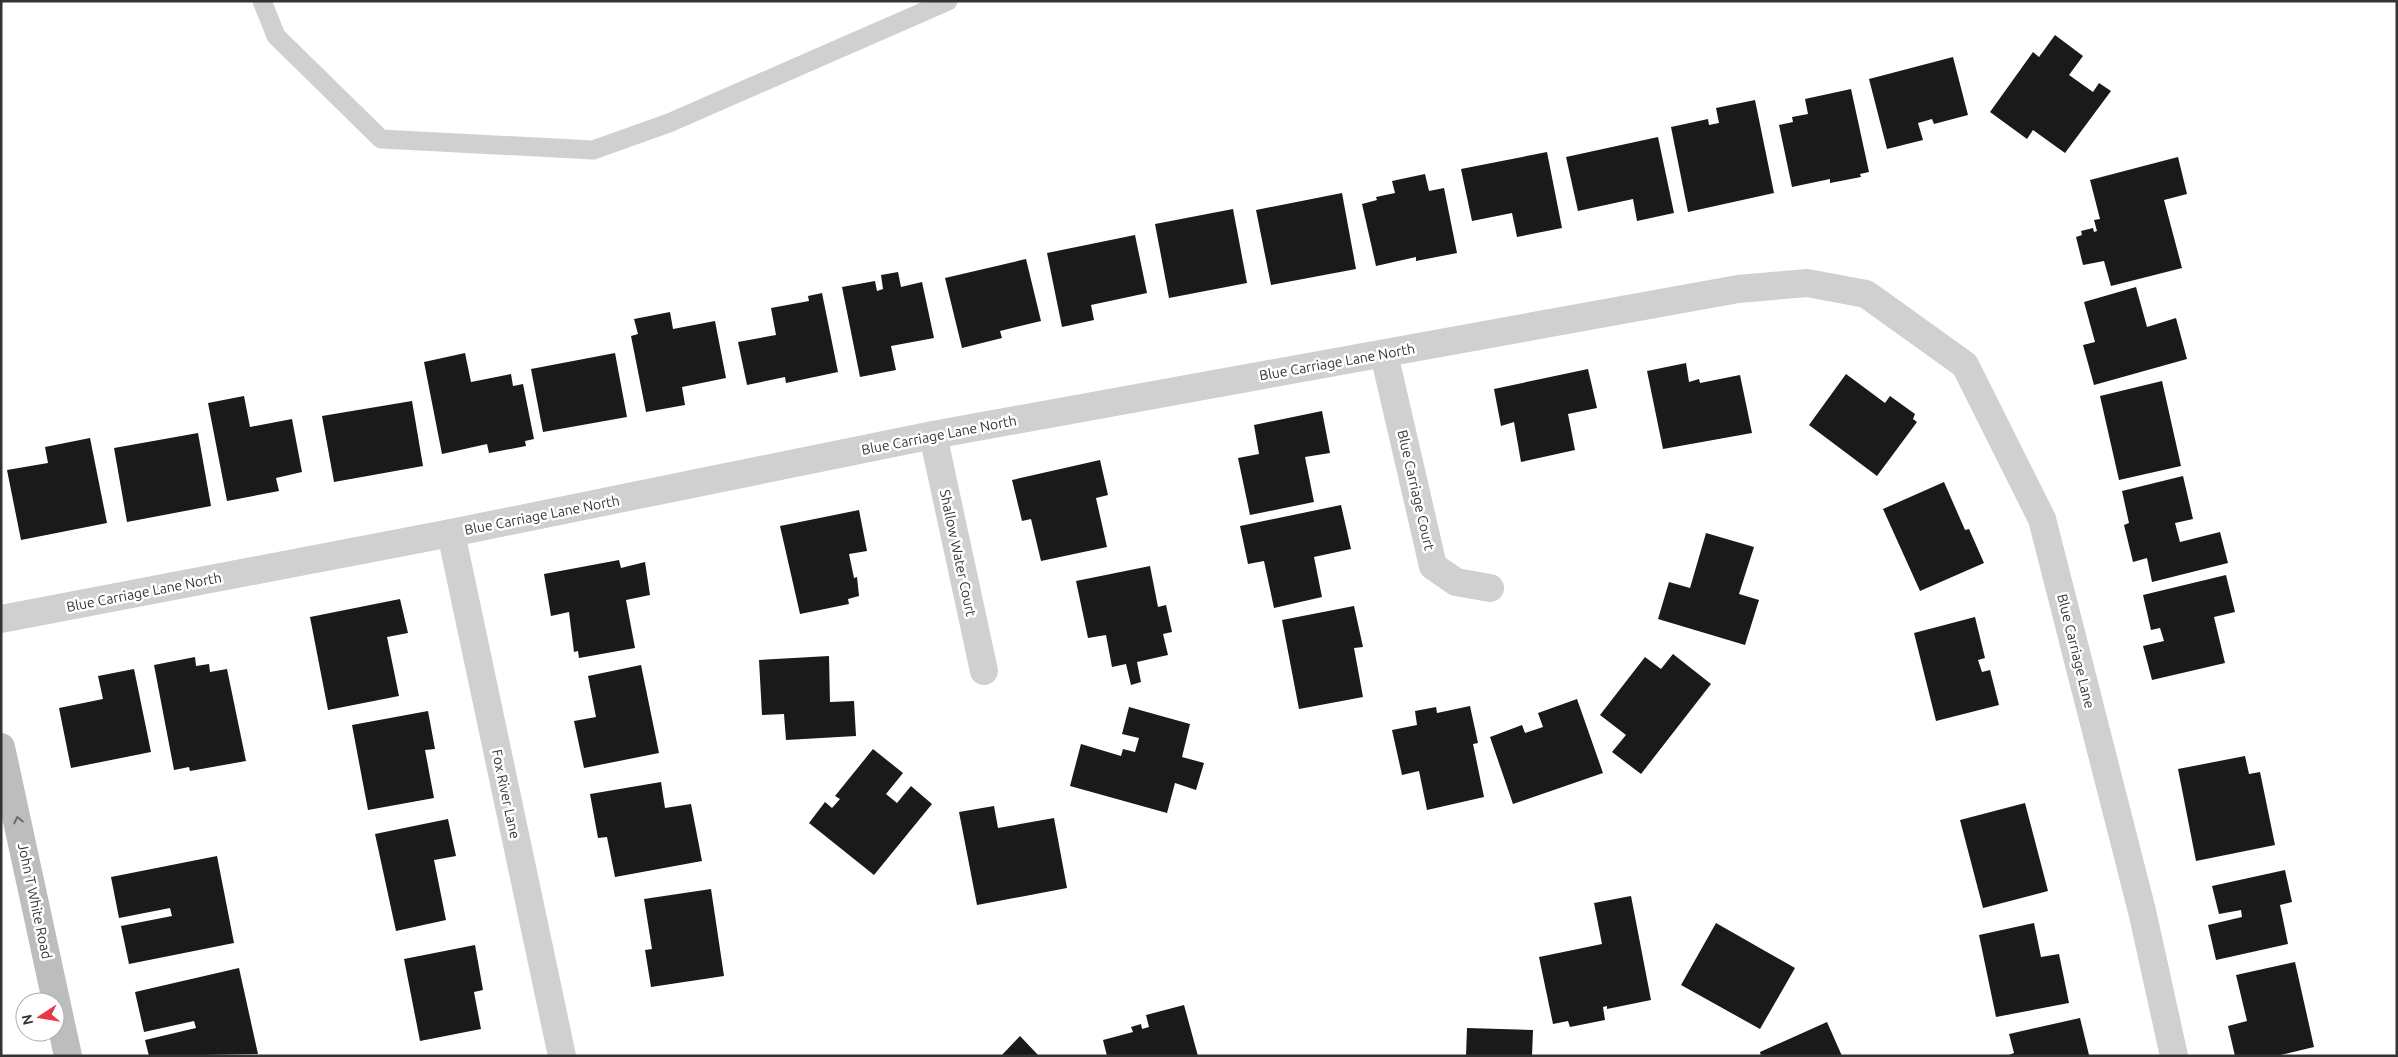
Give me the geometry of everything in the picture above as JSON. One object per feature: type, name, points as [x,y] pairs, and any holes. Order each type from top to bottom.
[{"type":"main road","name":"John T White Road","points":[[1,747],[68,1056]]},
{"type":"street","name":"Blue Carriage Lane North","points":[[1,619],[451,533],[933,435],[1738,289],[1807,283],[1866,294],[1878,302]]},
{"type":"street","name":"Blue Carriage Lane","points":[[1878,302],[1965,365],[2042,519],[2142,911],[2174,1056]]},
{"type":"street","name":"Blue Carriage Court","points":[[1384,354],[1433,566],[1456,582],[1490,588]]},
{"type":"street","name":"Shallow Water Court","points":[[933,435],[984,671]]},
{"type":"street","name":"Fox River Lane","points":[[451,533],[562,1056]]},
{"type":"lane","points":[[262,1],[276,36],[382,139],[593,150],[669,124],[948,1]]},
{"type":"building","points":[[2055,35],[2083,56],[2069,75],[2093,92],[2099,83],[2111,91],[2065,153],[2033,130],[2027,139],[1990,112],[2033,52],[2039,57]]},
{"type":"building","points":[[1953,57],[1968,115],[1934,124],[1932,119],[1918,123],[1923,140],[1887,149],[1869,79]]},
{"type":"building","points":[[1851,89],[1869,172],[1860,174],[1861,177],[1830,183],[1830,179],[1792,187],[1779,125],[1793,122],[1792,117],[1808,114],[1805,99]]},
{"type":"building","points":[[1755,100],[1774,193],[1688,212],[1671,127],[1708,119],[1709,125],[1719,123],[1716,108]]},
{"type":"building","points":[[1658,137],[1674,213],[1637,221],[1633,199],[1578,211],[1566,157]]},
{"type":"building","points":[[1547,152],[1562,228],[1517,237],[1512,213],[1472,221],[1461,169]]},
{"type":"building","points":[[2178,157],[2187,194],[2164,200],[2182,268],[2111,286],[2104,261],[2083,265],[2076,237],[2082,235],[2081,231],[2093,228],[2094,232],[2097,231],[2094,220],[2100,219],[2090,180]]},
{"type":"building","points":[[1425,174],[1429,191],[1444,188],[1457,253],[1416,261],[1416,257],[1376,266],[1362,204],[1377,200],[1376,197],[1395,193],[1392,181]]},
{"type":"building","points":[[1342,193],[1356,269],[1271,285],[1256,210]]},
{"type":"building","points":[[1233,209],[1247,283],[1169,298],[1155,224]]},
{"type":"building","points":[[1135,235],[1147,293],[1091,305],[1094,320],[1062,327],[1047,253]]},
{"type":"building","points":[[1026,259],[1041,321],[1000,331],[1002,338],[962,348],[945,278]]},
{"type":"building","points":[[898,272],[901,287],[922,282],[934,338],[891,346],[896,370],[860,377],[842,287],[875,281],[877,291],[883,289],[881,275]]},
{"type":"building","points":[[2136,287],[2147,327],[2176,318],[2187,359],[2094,385],[2083,345],[2095,342],[2084,302]]},
{"type":"building","points":[[822,293],[838,372],[786,383],[785,377],[747,385],[738,342],[776,335],[771,308],[809,301],[808,296]]},
{"type":"building","points":[[670,312],[673,329],[715,321],[726,378],[682,387],[685,405],[646,412],[631,336],[638,334],[634,319]]},
{"type":"building","points":[[465,353],[471,382],[511,374],[513,386],[523,384],[534,439],[525,441],[526,446],[489,453],[487,444],[442,454],[424,362]]},
{"type":"building","points":[[615,353],[627,417],[543,432],[531,369]]},
{"type":"building","points":[[1686,363],[1689,382],[1699,379],[1700,383],[1740,375],[1752,433],[1663,449],[1647,371]]},
{"type":"building","points":[[1588,369],[1597,408],[1568,414],[1575,450],[1521,462],[1514,422],[1501,426],[1494,389]]},
{"type":"building","points":[[1846,374],[1885,403],[1890,396],[1915,414],[1913,419],[1917,422],[1877,476],[1809,425]]},
{"type":"building","points":[[2162,381],[2181,466],[2119,480],[2100,396]]},
{"type":"building","points":[[244,396],[250,427],[292,419],[302,472],[276,478],[279,491],[227,501],[208,403]]},
{"type":"building","points":[[412,401],[423,466],[334,482],[322,416]]},
{"type":"building","points":[[1322,411],[1330,453],[1305,457],[1314,502],[1250,515],[1238,458],[1259,454],[1254,425]]},
{"type":"building","points":[[198,433],[211,506],[127,522],[114,448]]},
{"type":"building","points":[[90,438],[107,523],[21,540],[7,470],[48,463],[45,447]]},
{"type":"building","points":[[1100,460],[1108,495],[1096,498],[1107,547],[1041,561],[1031,519],[1022,521],[1012,480]]},
{"type":"building","points":[[2183,476],[2193,519],[2175,523],[2180,542],[2220,532],[2228,563],[2152,582],[2147,558],[2133,562],[2124,525],[2129,523],[2122,491]]},
{"type":"building","points":[[1944,482],[1965,530],[1969,529],[1984,563],[1920,591],[1883,509]]},
{"type":"building","points":[[1341,505],[1351,549],[1314,557],[1322,597],[1274,608],[1264,561],[1248,564],[1240,526]]},
{"type":"building","points":[[859,510],[867,551],[849,554],[854,578],[857,577],[859,596],[848,599],[849,604],[800,614],[780,526]]},
{"type":"building","points":[[1706,533],[1754,547],[1739,594],[1759,600],[1745,645],[1658,619],[1669,582],[1690,588]]},
{"type":"building","points":[[619,560],[621,568],[645,562],[650,595],[626,600],[635,648],[579,658],[578,651],[574,652],[569,612],[551,616],[544,574]]},
{"type":"building","points":[[1150,566],[1158,607],[1166,605],[1172,632],[1163,634],[1168,655],[1137,662],[1141,682],[1131,685],[1126,664],[1112,667],[1106,635],[1088,638],[1076,581]]},
{"type":"building","points":[[2226,575],[2235,612],[2214,617],[2225,663],[2152,680],[2143,646],[2164,641],[2160,628],[2151,630],[2143,595]]},
{"type":"building","points":[[400,599],[408,633],[387,637],[399,696],[328,710],[310,617]]},
{"type":"building","points":[[1354,606],[1363,647],[1354,648],[1363,697],[1299,709],[1282,620]]},
{"type":"building","points":[[1975,617],[1985,658],[1978,660],[1982,672],[1990,670],[1999,705],[1936,721],[1914,633]]},
{"type":"building","points":[[1673,654],[1711,684],[1641,774],[1612,752],[1626,735],[1600,715],[1645,657],[1661,669]]},
{"type":"building","points":[[829,656],[830,702],[854,701],[856,736],[786,740],[784,714],[762,715],[759,660]]},
{"type":"building","points":[[195,657],[196,666],[209,664],[210,672],[227,669],[246,761],[190,771],[189,767],[174,770],[154,665]]},
{"type":"building","points":[[641,665],[659,753],[584,768],[574,721],[596,717],[588,676]]},
{"type":"building","points":[[134,669],[151,752],[71,768],[59,708],[103,699],[98,676]]},
{"type":"building","points":[[1577,699],[1603,773],[1513,804],[1490,737],[1522,725],[1525,733],[1543,727],[1538,713]]},
{"type":"building","points":[[1470,706],[1478,743],[1473,744],[1484,797],[1427,810],[1419,771],[1402,775],[1392,730],[1417,725],[1415,711],[1436,707],[1437,713]]},
{"type":"building","points":[[1129,707],[1190,724],[1182,757],[1204,763],[1196,790],[1175,783],[1167,813],[1070,786],[1081,744],[1121,756],[1123,749],[1135,752],[1139,738],[1122,734]]},
{"type":"building","points":[[428,711],[435,749],[425,750],[434,798],[368,810],[352,725]]},
{"type":"building","points":[[873,749],[903,773],[886,794],[897,803],[911,786],[932,804],[874,875],[809,823],[825,802],[832,808],[840,799],[835,796]]},
{"type":"building","points":[[2245,756],[2249,774],[2260,772],[2275,845],[2196,861],[2178,769]]},
{"type":"building","points":[[661,782],[665,808],[691,804],[702,861],[615,877],[607,837],[598,838],[590,794]]},
{"type":"building","points":[[2025,803],[2048,891],[1983,908],[1960,820]]},
{"type":"building","points":[[994,806],[998,828],[1054,818],[1067,888],[977,905],[959,812]]},
{"type":"building","points":[[448,819],[456,856],[434,860],[446,920],[396,931],[375,834]]},
{"type":"building","points":[[217,856],[234,943],[129,964],[121,926],[172,916],[170,908],[119,918],[111,877]]},
{"type":"building","points":[[2285,870],[2292,902],[2280,905],[2288,944],[2216,960],[2208,925],[2242,917],[2241,910],[2219,914],[2212,886]]},
{"type":"building","points":[[711,889],[724,976],[651,987],[645,950],[652,949],[644,899]]},
{"type":"building","points":[[1631,896],[1651,1000],[1607,1009],[1607,1006],[1603,1007],[1605,1020],[1570,1027],[1568,1021],[1553,1024],[1539,957],[1602,944],[1594,903]]},
{"type":"building","points":[[1716,923],[1795,968],[1760,1029],[1681,985]]},
{"type":"building","points":[[2034,923],[2041,957],[2059,954],[2069,1003],[1996,1017],[1979,935]]},
{"type":"building","points":[[475,945],[483,990],[474,992],[481,1029],[420,1041],[404,959]]},
{"type":"building","points":[[2295,962],[2314,1047],[2276,1056],[2235,1056],[2228,1026],[2247,1021],[2236,975]]},
{"type":"building","points":[[239,968],[258,1054],[149,1056],[145,1040],[196,1028],[194,1021],[144,1032],[135,992]]},
{"type":"building","points":[[1184,1005],[1198,1056],[1107,1056],[1103,1040],[1133,1032],[1131,1027],[1141,1024],[1142,1029],[1149,1027],[1146,1015]]},
{"type":"building","points":[[2080,1018],[2089,1055],[2006,1056],[2014,1053],[2009,1034]]},
{"type":"building","points":[[1827,1022],[1842,1056],[1761,1056],[1760,1052]]},
{"type":"building","points":[[1467,1028],[1533,1030],[1532,1056],[1466,1056]]},
{"type":"building","points":[[1020,1036],[1039,1056],[1001,1056]]}]
